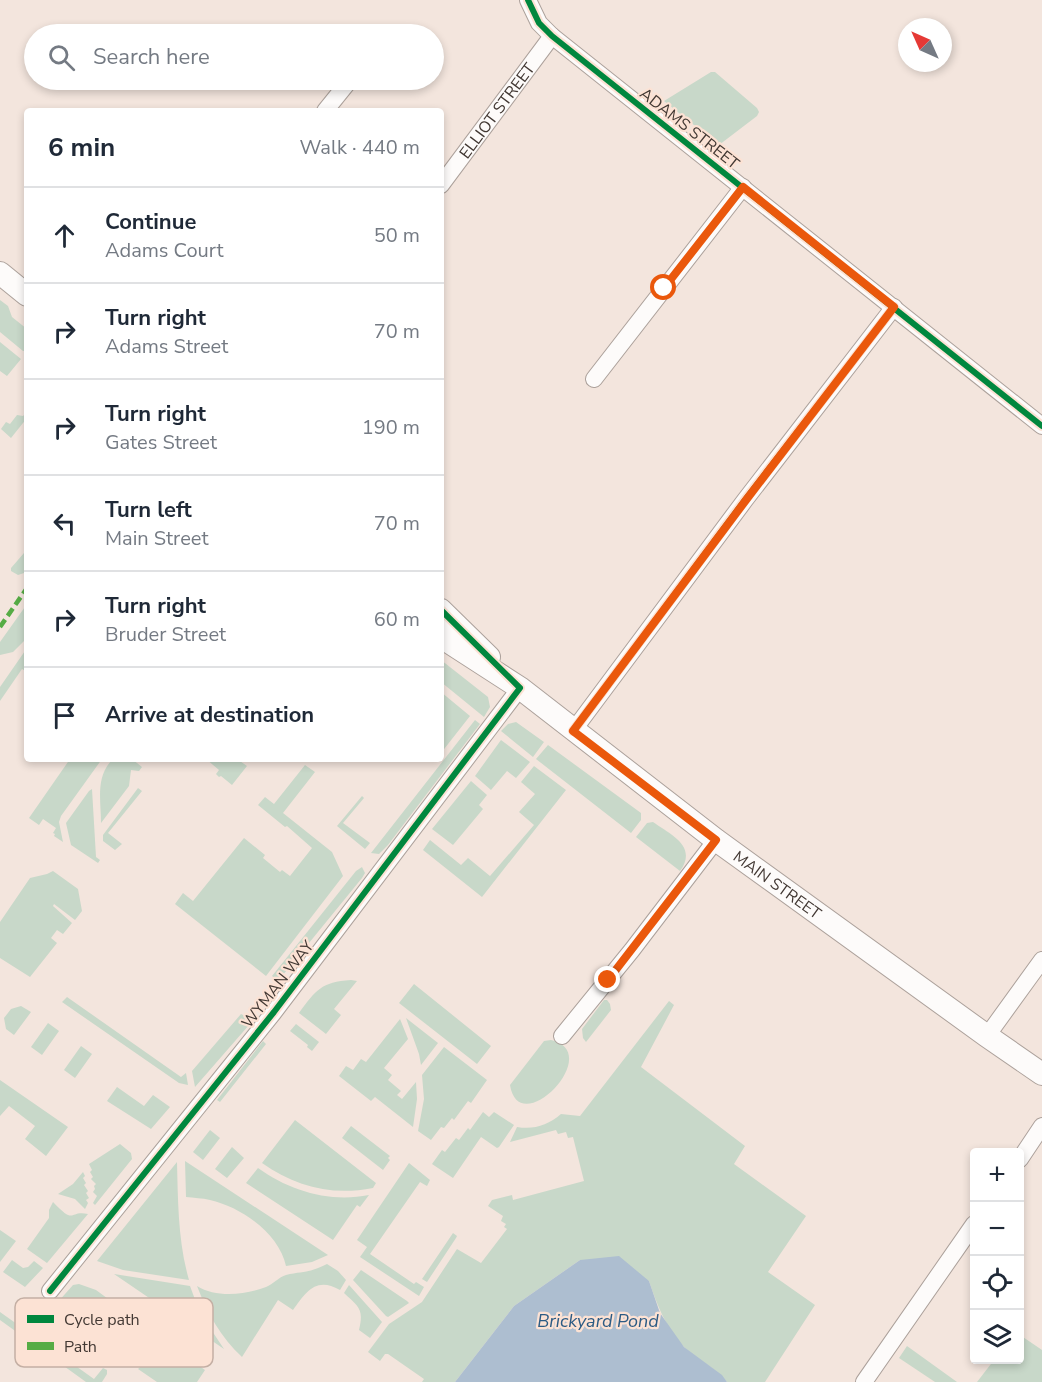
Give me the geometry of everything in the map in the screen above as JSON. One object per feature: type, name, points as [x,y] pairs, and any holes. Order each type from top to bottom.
[{"type":"main road","points":[[0,273],[24,293]]},
{"type":"main road","name":"MAIN STREET","points":[[444,613],[520,688],[573,731],[716,840],[1042,1074]]},
{"type":"main road","name":"MAIN STREET","points":[[444,639],[520,688]]},
{"type":"street","name":"ADAMS STREET","points":[[528,0],[539,23],[552,36],[1042,426]]},
{"type":"street","name":"ELLIOT STREET","points":[[444,181],[552,36]]},
{"type":"street","points":[[327,108],[342,90]]},
{"type":"street","points":[[594,379],[743,187]]},
{"type":"street","points":[[573,731],[894,307]]},
{"type":"street","name":"WYMAN WAY","points":[[50,1291],[274,1012],[520,688]]},
{"type":"street","points":[[562,1036],[632,950],[716,840]]},
{"type":"street","points":[[987,1036],[1042,960]]},
{"type":"street","points":[[1024,1153],[1042,1126]]},
{"type":"street","points":[[864,1382],[970,1231]]},
{"type":"green space","points":[[711,72],[715,72],[759,112],[757,116],[719,145],[664,101]]},
{"type":"green space","points":[[0,300],[8,306],[12,317],[24,327],[24,351],[0,332]]},
{"type":"green space","points":[[0,342],[21,359],[7,376],[0,371]]},
{"type":"green space","points":[[17,415],[23,416],[24,422],[11,438],[1,429],[6,422],[10,424]]},
{"type":"green space","points":[[24,553],[24,573],[18,575],[11,571]]},
{"type":"green space","points":[[24,608],[24,641],[13,652],[0,655],[0,642]]},
{"type":"green space","points":[[24,652],[24,670],[22,669],[0,701],[0,687]]},
{"type":"green space","points":[[444,662],[488,697],[490,707],[484,717],[444,684]]},
{"type":"green space","points":[[444,694],[470,716],[444,749]]},
{"type":"green space","points":[[475,720],[480,724],[388,845],[379,854],[371,853],[444,762]]},
{"type":"green space","points":[[516,722],[544,742],[533,757],[501,731],[508,724]]},
{"type":"green space","points":[[501,740],[530,762],[516,778],[507,771],[491,790],[475,776]]},
{"type":"green space","points":[[548,745],[641,813],[641,820],[631,833],[536,759]]},
{"type":"green space","points":[[68,762],[100,762],[61,816],[59,822],[63,842],[54,836],[56,828],[43,819],[39,825],[29,818]]},
{"type":"green space","points":[[110,762],[136,762],[142,767],[139,771],[131,770],[129,786],[101,823],[101,781]]},
{"type":"green space","points":[[210,762],[241,762],[247,766],[232,785],[216,774],[219,770]]},
{"type":"green space","points":[[305,765],[315,772],[283,813],[332,852],[343,876],[266,976],[175,904],[183,893],[193,901],[244,838],[265,855],[263,858],[280,872],[282,870],[290,876],[312,848],[258,805],[265,797],[274,804]]},
{"type":"green space","points":[[534,766],[566,790],[482,897],[423,850],[430,840],[461,865],[468,858],[490,876],[534,825],[519,812],[535,794],[521,782]]},
{"type":"green space","points":[[471,781],[487,795],[479,805],[483,809],[453,845],[432,829]]},
{"type":"green space","points":[[138,788],[142,791],[108,833],[122,844],[115,850],[103,841],[103,835]]},
{"type":"green space","points":[[92,789],[96,857],[100,860],[98,863],[71,845],[66,823]]},
{"type":"green space","points":[[362,796],[364,798],[343,823],[370,843],[365,849],[337,826]]},
{"type":"green space","points":[[653,822],[680,842],[684,848],[685,862],[680,871],[636,837],[647,823]]},
{"type":"green space","points":[[362,867],[365,873],[362,878],[278,981],[272,976],[356,871]]},
{"type":"green space","points":[[53,871],[78,889],[82,911],[75,920],[54,904],[53,906],[72,923],[63,934],[57,930],[51,938],[57,943],[30,977],[0,958],[0,922],[30,878]]},
{"type":"green space","points":[[357,981],[334,1009],[341,1015],[326,1034],[299,1013],[310,998],[326,985]]},
{"type":"green space","points":[[414,984],[491,1046],[477,1064],[399,1003]]},
{"type":"green space","points":[[67,997],[181,1077],[186,1073],[188,1085],[179,1083],[62,1002]]},
{"type":"green space","points":[[604,1000],[610,1004],[611,1010],[586,1042],[582,1029]]},
{"type":"green space","points":[[669,1001],[674,1005],[641,1067],[745,1146],[734,1164],[806,1216],[768,1272],[815,1305],[765,1382],[727,1382],[689,1352],[678,1340],[663,1316],[649,1281],[580,1260],[514,1306],[455,1382],[422,1382],[424,1379],[388,1354],[385,1354],[380,1361],[368,1352],[389,1324],[422,1302],[457,1249],[481,1263],[507,1229],[504,1227],[506,1224],[501,1221],[503,1216],[488,1206],[492,1200],[512,1195],[513,1200],[584,1181],[573,1137],[568,1138],[566,1132],[558,1134],[556,1130],[510,1142],[517,1127],[540,1126],[561,1114],[580,1116]]},
{"type":"green space","points":[[21,1006],[31,1012],[14,1035],[6,1029],[4,1018],[11,1009]]},
{"type":"green space","points":[[241,1014],[249,1018],[251,1021],[249,1025],[195,1087],[192,1071]]},
{"type":"green space","points":[[406,1018],[438,1043],[421,1065],[419,1054]]},
{"type":"green space","points":[[400,1019],[408,1039],[384,1068],[392,1075],[388,1080],[401,1091],[397,1095],[402,1099],[416,1082],[417,1099],[413,1127],[375,1097],[371,1101],[339,1076],[346,1066],[353,1070],[361,1059],[366,1062]]},
{"type":"green space","points":[[48,1023],[59,1031],[42,1055],[31,1047]]},
{"type":"green space","points":[[296,1024],[319,1042],[312,1051],[290,1031]]},
{"type":"green space","points":[[551,1040],[565,1048],[569,1060],[565,1075],[541,1099],[528,1104],[517,1100],[510,1085],[544,1041]]},
{"type":"green space","points":[[263,1041],[266,1044],[220,1102],[217,1100]]},
{"type":"green space","points":[[81,1046],[92,1054],[75,1078],[64,1070]]},
{"type":"green space","points":[[444,1047],[487,1080],[471,1103],[468,1101],[454,1120],[452,1118],[444,1128],[441,1127],[431,1140],[418,1131],[424,1099],[422,1075]]},
{"type":"green space","points":[[0,1080],[68,1127],[46,1156],[25,1139],[35,1126],[9,1106],[0,1116]]},
{"type":"green space","points":[[117,1087],[144,1106],[153,1095],[170,1107],[151,1129],[107,1101]]},
{"type":"green space","points":[[483,1112],[489,1117],[494,1112],[514,1125],[499,1147],[497,1148],[481,1137],[453,1178],[432,1164],[442,1150],[445,1152],[456,1138],[459,1140],[468,1128],[470,1130]]},
{"type":"green space","points":[[295,1120],[376,1183],[373,1188],[343,1191],[315,1188],[288,1178],[262,1163]]},
{"type":"green space","points":[[351,1126],[390,1156],[383,1170],[342,1138]]},
{"type":"green space","points":[[210,1130],[220,1138],[203,1160],[193,1152]]},
{"type":"green space","points":[[120,1144],[131,1153],[132,1159],[95,1205],[93,1203],[97,1196],[93,1192],[96,1184],[91,1179],[93,1177],[89,1164]]},
{"type":"green space","points":[[232,1147],[244,1158],[227,1178],[215,1169]]},
{"type":"green space","points":[[185,1161],[328,1255],[312,1262],[286,1266],[276,1243],[267,1232],[246,1215],[222,1203],[186,1197]]},
{"type":"green space","points":[[177,1162],[181,1236],[189,1280],[123,1270],[97,1261]]},
{"type":"green space","points":[[409,1163],[430,1180],[427,1186],[420,1182],[370,1254],[414,1284],[416,1282],[424,1287],[419,1296],[360,1257],[367,1247],[357,1240]]},
{"type":"green space","points":[[258,1168],[283,1183],[311,1193],[340,1197],[369,1195],[360,1207],[357,1205],[333,1240],[246,1183]]},
{"type":"green space","points":[[83,1172],[86,1183],[84,1185],[89,1198],[86,1200],[88,1203],[85,1209],[75,1199],[58,1194],[73,1184]]},
{"type":"green space","points":[[53,1202],[69,1215],[88,1214],[47,1263],[27,1249],[49,1218],[49,1210]]},
{"type":"green space","points":[[0,1230],[16,1241],[0,1262]]},
{"type":"green space","points":[[453,1233],[457,1236],[456,1238],[427,1282],[422,1279]]},
{"type":"green space","points":[[12,1260],[23,1268],[28,1267],[34,1261],[43,1268],[25,1287],[3,1272]]},
{"type":"green space","points":[[327,1264],[346,1280],[340,1290],[332,1286],[318,1285],[302,1297],[293,1310],[278,1300],[242,1357],[213,1320],[213,1298],[202,1298],[197,1286],[222,1294],[249,1292],[266,1287],[286,1275]]},
{"type":"green space","points":[[361,1270],[409,1303],[388,1317],[386,1316],[353,1280]]},
{"type":"green space","points":[[114,1274],[190,1286],[194,1298],[149,1298]]},
{"type":"green space","points":[[79,1284],[96,1290],[107,1298],[61,1298],[73,1285]]},
{"type":"green space","points":[[349,1285],[382,1322],[370,1338],[359,1330],[361,1317],[359,1309],[344,1293]]},
{"type":"green space","points":[[0,1312],[15,1323],[15,1331],[0,1320]]},
{"type":"green space","points":[[213,1332],[224,1349],[213,1342]]},
{"type":"green space","points":[[1024,1338],[1042,1350],[1042,1382],[977,1382],[991,1364],[1024,1364]]},
{"type":"green space","points":[[907,1346],[957,1382],[935,1382],[899,1358]]},
{"type":"green space","points":[[65,1367],[77,1367],[94,1379],[103,1368],[107,1370],[102,1382],[86,1382]]},
{"type":"green space","points":[[140,1367],[201,1367],[205,1370],[197,1382],[157,1382],[138,1369]]},
{"type":"water","name":"Brickyard Pond","points":[[619,1256],[649,1281],[660,1313],[684,1347],[722,1375],[727,1382],[455,1382],[514,1306],[580,1260]]},
{"type":"marked path","points":[[0,627],[24,592]]},
{"type":"cycle path","points":[[528,0],[539,23],[552,36],[1042,426]]},
{"type":"cycle path","points":[[573,731],[745,500],[894,307]]},
{"type":"cycle path","points":[[444,613],[520,688]]},
{"type":"cycle path","points":[[50,1291],[274,1012],[520,688]]},
{"type":"route","points":[[608,980],[716,840],[573,731],[894,307],[743,187],[664,288]]}]
